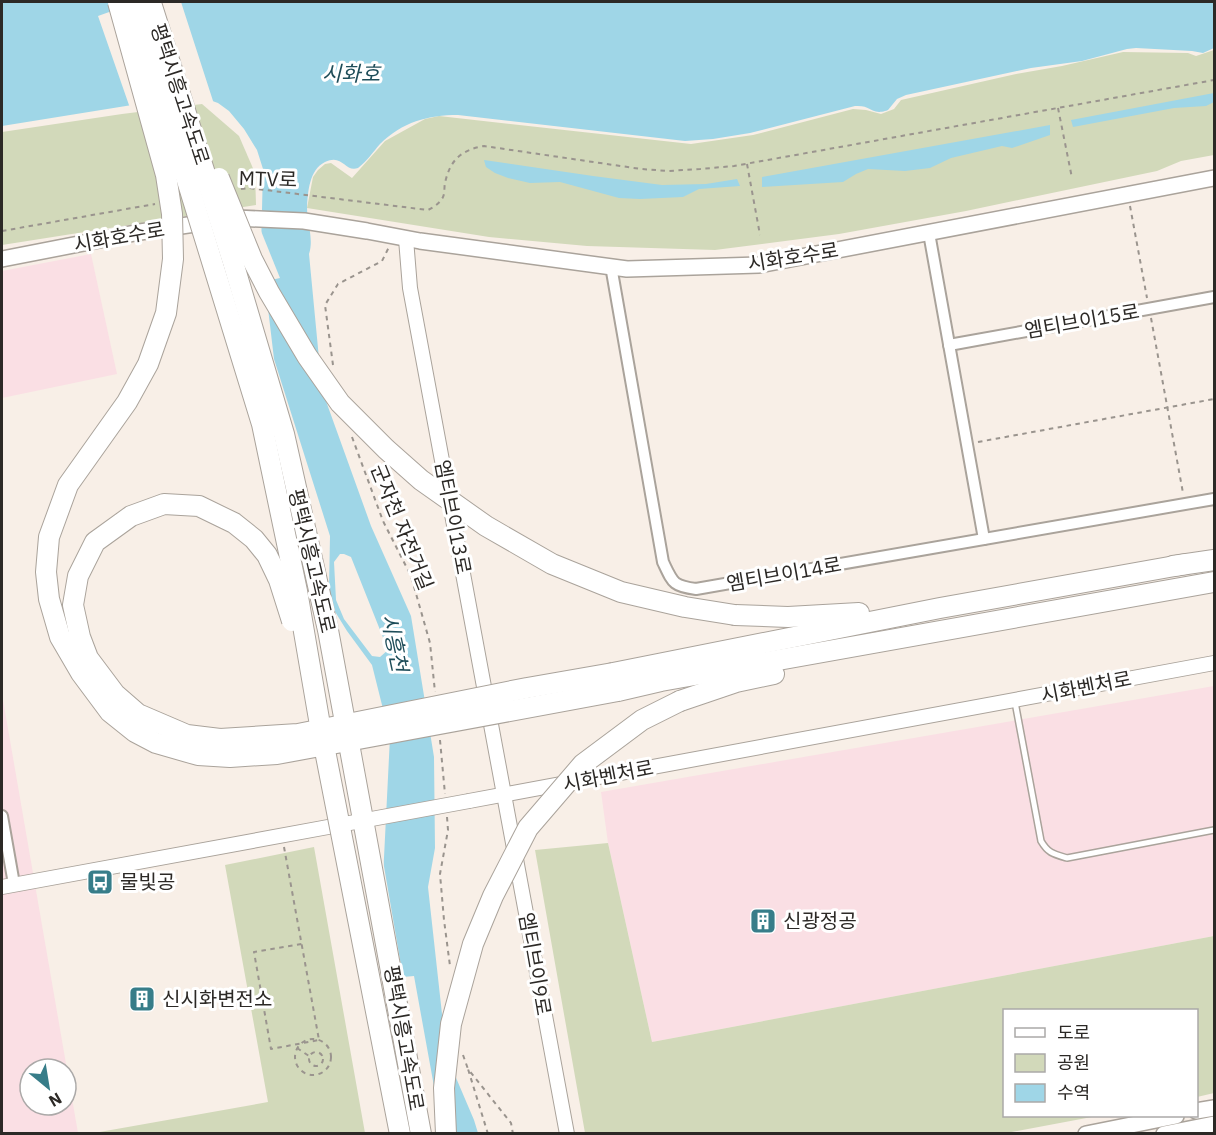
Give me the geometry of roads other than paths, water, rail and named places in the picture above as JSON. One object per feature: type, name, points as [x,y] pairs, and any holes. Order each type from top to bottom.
[{"type":"highway","points":[[118,2],[166,175],[172,214],[173,259],[166,313],[148,364],[127,402],[68,485],[49,537],[46,572],[60,637],[81,673],[110,712],[135,732],[156,743],[198,755],[230,757],[276,754],[615,682],[940,608],[1186,564]]},
{"type":"highway","name":"평택시흥고속도로","points":[[132,2],[262,424],[297,591],[320,725],[400,1134]]},
{"type":"highway","name":"평택시흥고속도로","points":[[150,2],[233,262],[284,434],[328,630],[421,1134]]},
{"type":"highway","points":[[157,2],[207,147],[252,259],[307,356],[340,403],[421,480],[486,526],[552,564],[621,592],[685,607],[735,615],[788,617],[861,613],[1215,560]]},
{"type":"highway","points":[[320,725],[279,580],[267,555],[254,539],[234,523],[199,506],[164,504],[131,516],[95,542],[78,576],[73,605],[80,637],[88,658],[116,694],[138,714],[187,735],[220,739],[298,734],[527,688],[661,681],[1215,582]]},
{"type":"highway","points":[[446,1134],[444,1088],[452,1024],[473,944],[493,896],[528,828],[583,764],[642,720],[680,701],[736,682],[1011,619]]},
{"type":"main road","name":"시화호수로","points":[[2,259],[140,232],[236,218],[304,222],[367,231],[399,240],[627,268],[759,266],[1215,178]]},
{"type":"main road","points":[[1198,1112],[1215,1108]]},
{"type":"main road","points":[[1086,1134],[1171,1117]]},
{"type":"main road","points":[[1164,1134],[1215,1124]]},
{"type":"street","points":[[929,233],[984,540]]},
{"type":"street","name":"엠티브이13로","points":[[399,240],[410,288],[504,795]]},
{"type":"street","name":"엠티브이14로","points":[[611,266],[663,562],[670,578],[679,587],[696,590],[1215,499]]},
{"type":"street","name":"엠티브이15로","points":[[949,345],[1215,297]]},
{"type":"street","name":"시화벤처로","points":[[8,886],[1215,663]]},
{"type":"street","name":"엠티브이9로","points":[[504,795],[567,1134]]},
{"type":"street","points":[[2,816],[8,886]]},
{"type":"lane","points":[[1015,700],[1041,841],[1046,850],[1066,858],[1215,830]]},
{"type":"water","name":"시화호","points":[[2,2],[1214,2],[1214,48],[1203,53],[1127,49],[1082,61],[1031,68],[906,95],[897,99],[885,111],[879,112],[863,106],[855,106],[750,133],[713,139],[685,141],[458,115],[436,116],[406,125],[388,136],[358,168],[350,168],[340,161],[331,160],[316,170],[310,182],[307,207],[311,237],[309,254],[322,390],[371,526],[411,616],[434,757],[435,848],[428,887],[442,1014],[451,1066],[478,1133],[435,1133],[381,918],[390,737],[372,665],[334,610],[329,589],[330,536],[274,359],[261,249],[263,169],[257,150],[229,111],[218,103],[201,97],[163,100],[2,126]],"holes":[[[340,554],[351,557],[388,650],[380,657],[372,656],[344,619],[336,600],[334,562]]]},
{"type":"water","points":[[1214,93],[1214,102],[1206,106],[1174,108],[1073,127],[1071,120]]},
{"type":"water","points":[[1050,125],[1050,135],[1012,148],[1002,146],[951,158],[930,168],[905,171],[868,169],[843,182],[762,187],[762,177]]},
{"type":"water","points":[[484,160],[662,185],[706,184],[737,179],[740,186],[699,189],[683,197],[619,198],[560,182],[530,183],[508,178],[486,167]]},
{"type":"place","name":"물빛공","points":[[100,882]]},
{"type":"place","name":"신광정공","points":[[763,921]]},
{"type":"place","name":"신시화변전소","points":[[142,999]]},
{"type":"water label","name":"시흥천","points":[[394,643]]}]
